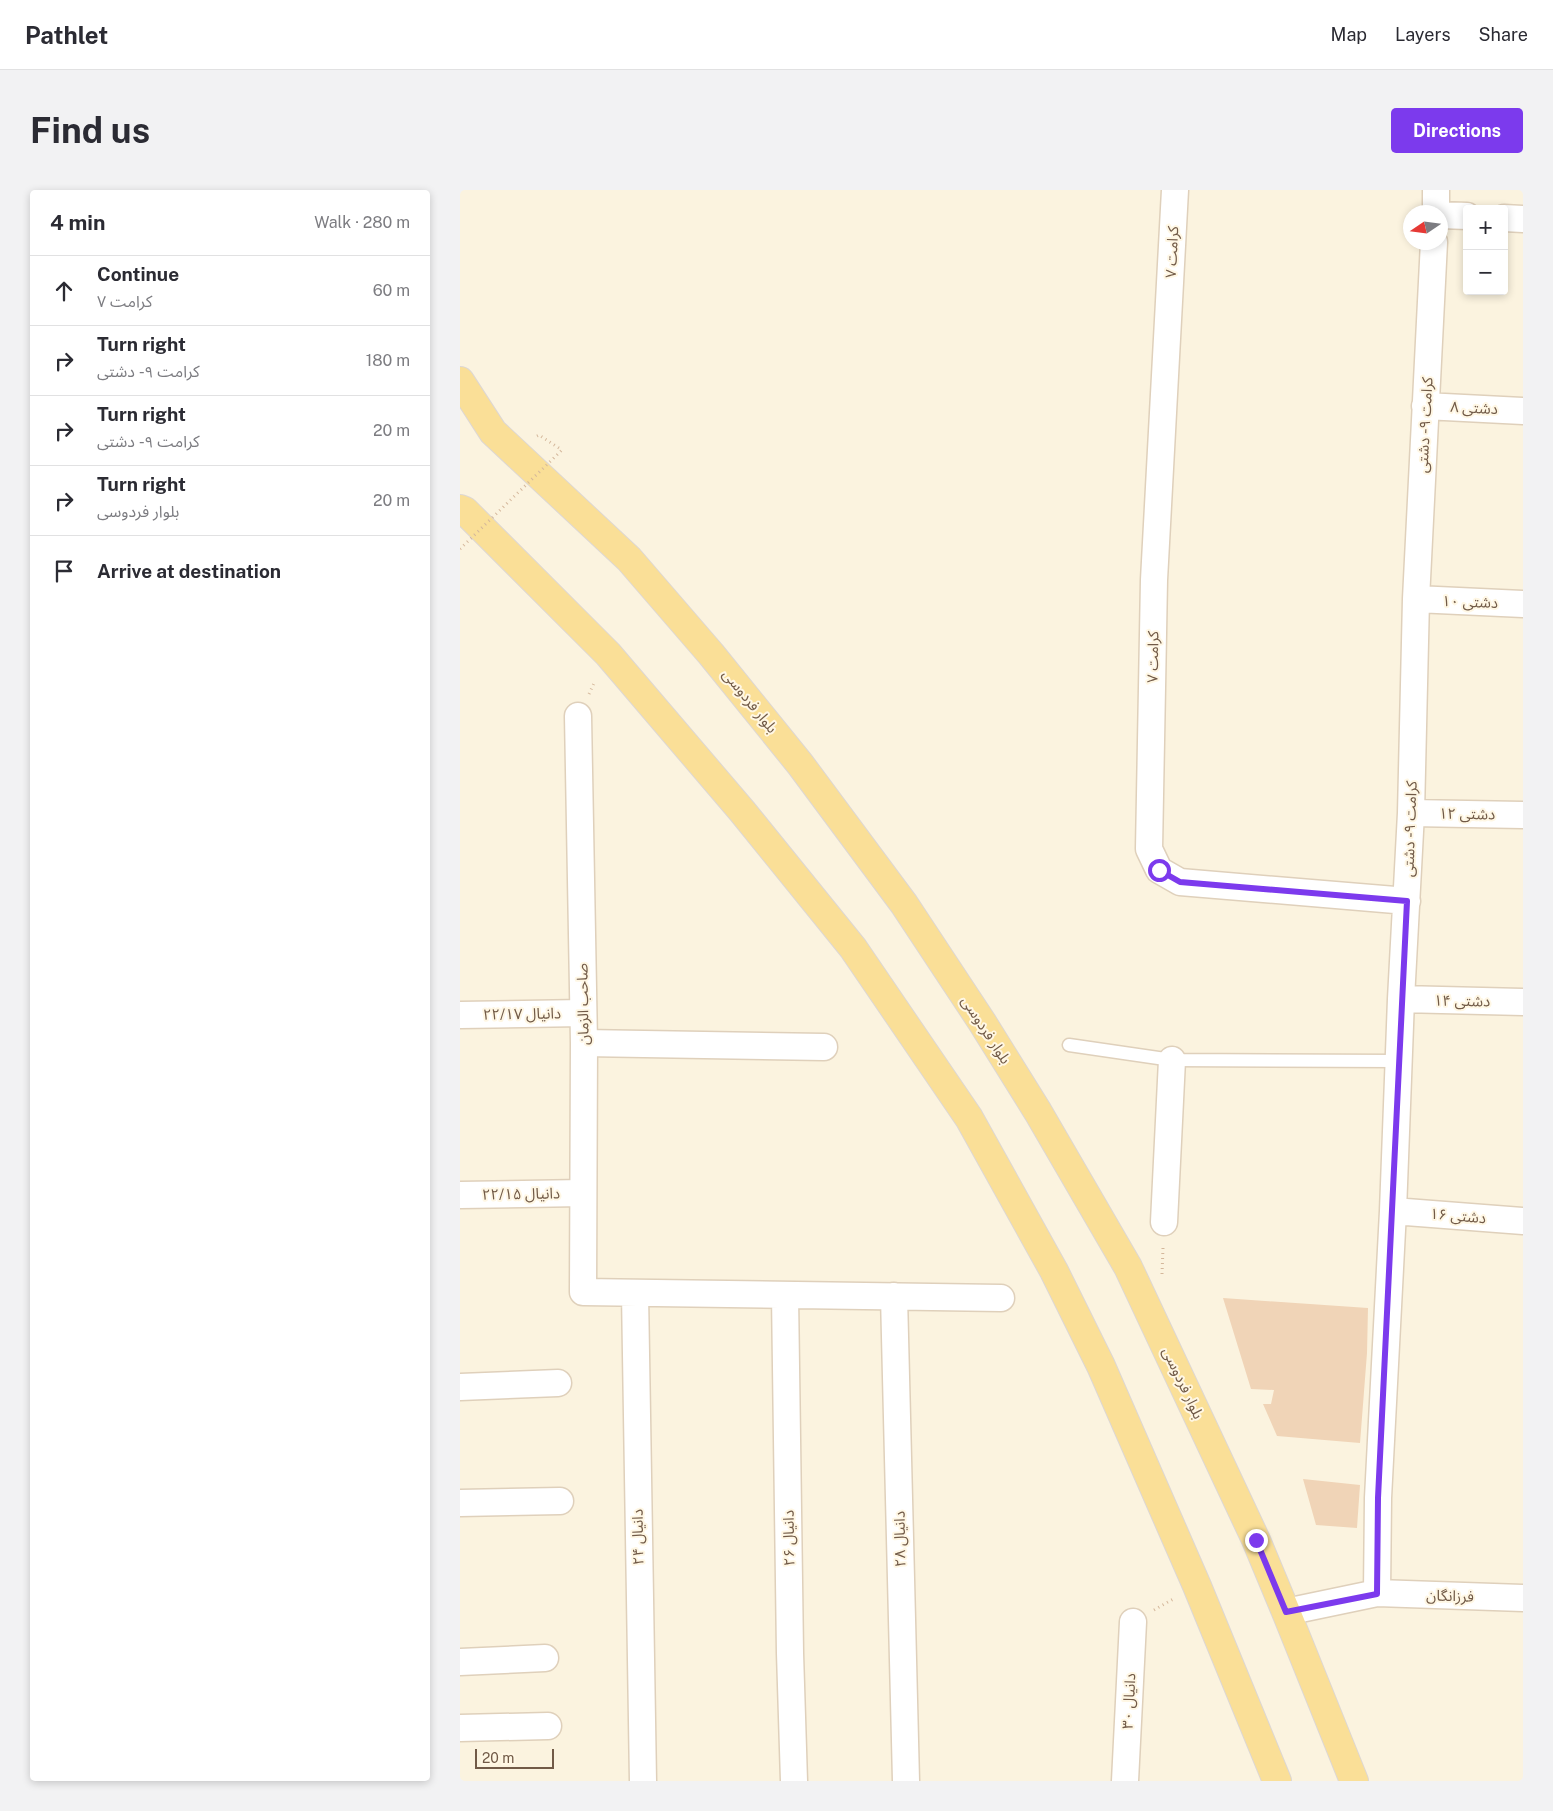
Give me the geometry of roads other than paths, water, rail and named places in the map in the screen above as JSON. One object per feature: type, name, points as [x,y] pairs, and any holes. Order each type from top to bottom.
[{"type":"main road","name":"بلوار فردوسی","points":[[460,381],[493,432],[629,559],[711,654],[800,764],[904,904],[982,1022],[1038,1112],[1128,1267],[1247,1522],[1286,1612],[1354,1781]]},
{"type":"main road","points":[[460,509],[465,511],[512,557],[608,654],[742,810],[853,948],[969,1118],[1054,1271],[1101,1366],[1197,1586],[1276,1781]]},
{"type":"street","name":"کرامت ۷","points":[[1175,190],[1154,580],[1149,849],[1159,870],[1180,882],[1407,901]]},
{"type":"street","points":[[1436,190],[1436,205]]},
{"type":"street","points":[[1448,215],[1463,216]]},
{"type":"street","points":[[1508,218],[1523,219]]},
{"type":"street","name":"کرامت ۹ - دشتی","points":[[1377,1594],[1378,1498],[1411,813],[1416,600],[1434,250]]},
{"type":"street","name":"دشتی ۸","points":[[1425,406],[1523,411]]},
{"type":"street","name":"دشتی ۱۰","points":[[1416,600],[1523,604]]},
{"type":"street","name":"صاحب الزمان","points":[[578,716],[584,1043],[583,1292],[635,1293]]},
{"type":"street","name":"دشتی ۱۲","points":[[1411,813],[1523,815]]},
{"type":"street","name":"دشتی ۱۴","points":[[1401,999],[1523,1002]]},
{"type":"street","name":"دانیال ۲۲/۱۷","points":[[460,1015],[583,1013]]},
{"type":"street","points":[[584,1043],[824,1047]]},
{"type":"street","points":[[1164,1222],[1172,1060]]},
{"type":"street","name":"دانیال ۲۲/۱۵","points":[[460,1195],[583,1193]]},
{"type":"street","name":"دشتی ۱۶","points":[[1392,1211],[1523,1221]]},
{"type":"street","points":[[635,1293],[1001,1298]]},
{"type":"street","name":"دانیال ۲۴","points":[[635,1293],[643,1781]]},
{"type":"street","name":"دانیال ۲۶","points":[[785,1295],[790,1653],[794,1781]]},
{"type":"street","name":"دانیال ۲۸","points":[[894,1296],[906,1781]]},
{"type":"street","points":[[460,1387],[558,1383]]},
{"type":"street","points":[[460,1502],[560,1501]]},
{"type":"street","points":[[1286,1612],[1377,1594]]},
{"type":"street","name":"فرزانگان","points":[[1377,1594],[1523,1598]]},
{"type":"street","name":"دانیال ۳۰","points":[[1125,1781],[1133,1622]]},
{"type":"street","points":[[460,1662],[545,1658]]},
{"type":"street","points":[[460,1728],[548,1726]]},
{"type":"lane","points":[[1070,1045],[1172,1060],[1398,1061]]}]
